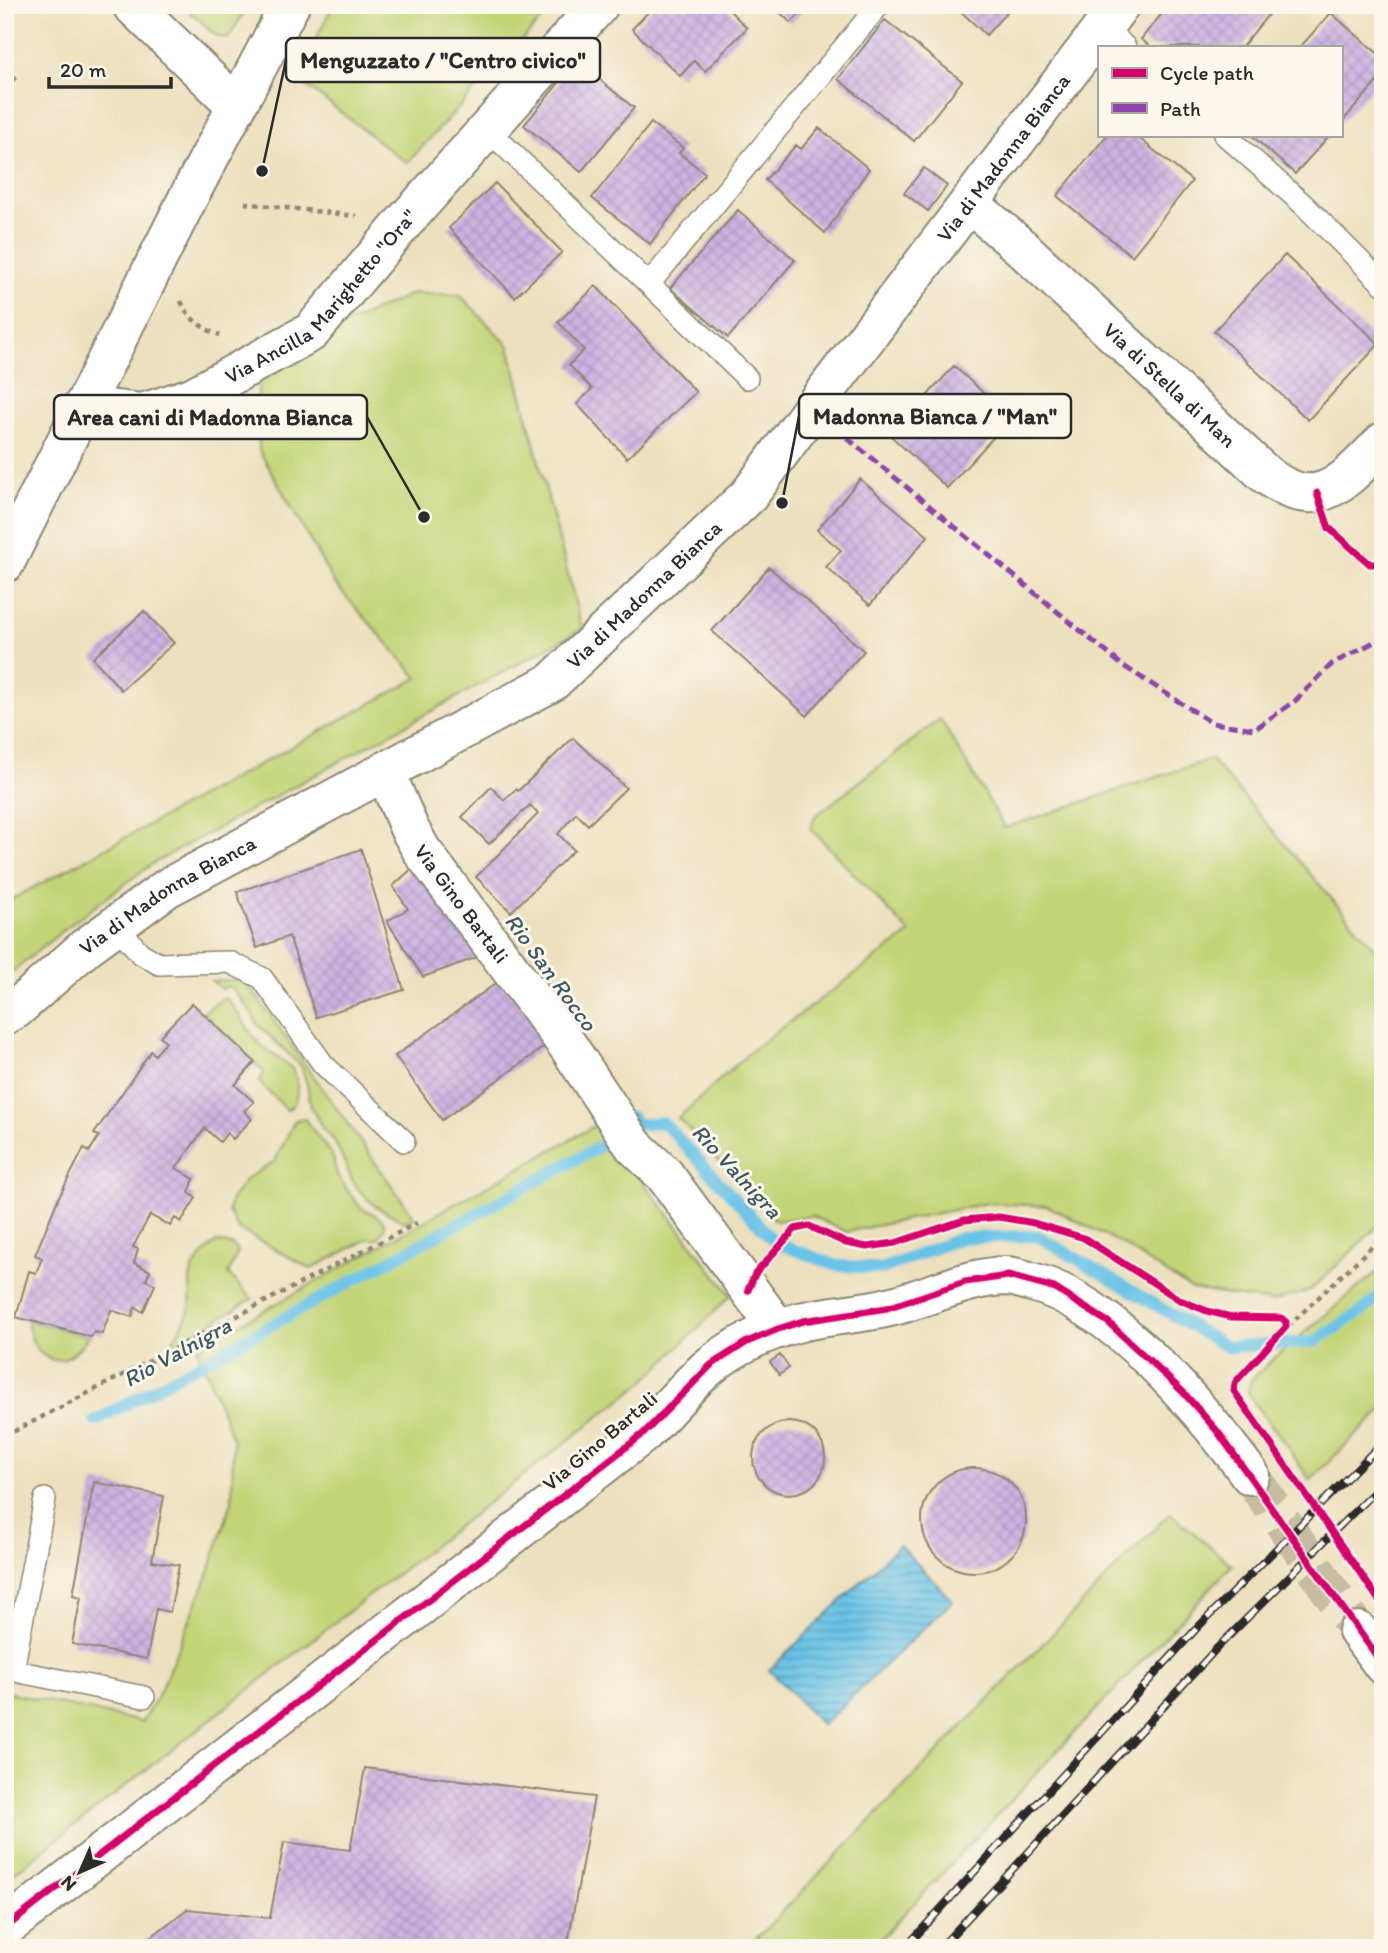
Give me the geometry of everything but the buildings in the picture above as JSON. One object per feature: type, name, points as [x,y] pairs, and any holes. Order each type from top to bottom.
[{"type":"street","points":[[132,5],[236,106]]},
{"type":"street","points":[[5,563],[236,106],[290,5]]},
{"type":"street","name":"Via Ancilla Marighetto \"Ora\"","points":[[83,406],[142,413],[192,397],[311,332],[405,222],[599,5]]},
{"type":"street","name":"Via di Madonna Bianca","points":[[1099,46],[1116,26]]},
{"type":"street","name":"Via di Madonna Bianca","points":[[9,1016],[86,947],[167,888],[552,682],[749,495],[969,203],[1098,48]]},
{"type":"street","name":"Via di Stella di Man","points":[[969,203],[1022,248],[1264,473],[1287,489],[1303,494],[1317,493],[1332,487],[1344,480],[1383,442]]},
{"type":"street","name":"Via Gino Bartali","points":[[385,771],[409,828],[422,851],[568,1046],[634,1146],[664,1174],[778,1329]]},
{"type":"street","name":"Via Gino Bartali","points":[[5,1928],[643,1434],[711,1365],[747,1342],[778,1329],[803,1321],[887,1308],[965,1283],[1008,1276],[1054,1287],[1108,1322],[1183,1392],[1218,1432],[1250,1475]]},
{"type":"street","points":[[1358,1632],[1383,1665]]},
{"type":"lane","points":[[649,284],[879,5]]},
{"type":"lane","points":[[487,129],[747,378]]},
{"type":"lane","points":[[1226,136],[1304,205],[1383,284]]},
{"type":"lane","points":[[116,925],[140,953],[159,964],[229,962],[262,978],[323,1064],[404,1142]]},
{"type":"lane","points":[[45,1499],[9,1670],[144,1697]]},
{"type":"path","points":[[245,203],[405,222]]},
{"type":"path","points":[[179,295],[183,307],[194,320],[206,330],[222,336]]},
{"type":"path","points":[[5,1436],[417,1223]]},
{"type":"path","points":[[1272,1342],[1383,1236]]},
{"type":"path","points":[[1282,1318],[1286,1327],[1282,1333]]},
{"type":"green space","points":[[183,5],[247,7],[228,39],[215,35]]},
{"type":"green space","points":[[333,5],[555,5],[407,163],[296,78]]},
{"type":"green space","points":[[413,293],[460,295],[509,346],[582,629],[152,864],[67,927],[5,978],[5,903],[418,678],[334,583],[259,450],[258,383],[301,345]]},
{"type":"green space","points":[[940,719],[1005,828],[1211,759],[1383,958],[1383,1221],[1311,1290],[1272,1302],[1191,1289],[1120,1243],[1048,1206],[987,1203],[846,1232],[812,1216],[776,1221],[678,1118],[752,1050],[910,933],[811,829],[814,817]]},
{"type":"green space","points":[[244,979],[415,1218],[404,1222],[375,1206],[355,1186],[334,1140],[323,1129],[311,1107],[301,1066],[257,1024],[250,1010],[230,986],[222,989],[212,981]]},
{"type":"green space","points":[[224,997],[257,1041],[294,1073],[297,1081],[296,1098],[287,1110],[259,1082],[264,1072],[203,1013]]},
{"type":"green space","points":[[304,1118],[333,1157],[337,1175],[350,1194],[362,1209],[384,1222],[385,1228],[377,1239],[368,1239],[311,1269],[238,1229],[228,1211],[231,1200],[246,1179],[275,1161],[295,1120]]},
{"type":"green space","points":[[598,1124],[731,1295],[647,1379],[5,1880],[5,1692],[142,1722],[162,1687],[207,1578],[232,1501],[233,1440],[197,1348]]},
{"type":"green space","points":[[216,1242],[232,1245],[238,1252],[228,1274],[252,1299],[177,1343],[173,1340],[190,1307],[193,1271],[199,1260]]},
{"type":"green space","points":[[1383,1267],[1383,1409],[1310,1480],[1255,1405],[1248,1391],[1252,1379]]},
{"type":"green space","points":[[27,1320],[88,1336],[69,1356],[60,1360],[51,1359],[36,1347]]},
{"type":"green space","points":[[1170,1513],[1232,1565],[872,1948],[747,1948]]},
{"type":"water","points":[[899,1545],[953,1601],[822,1725],[769,1670]]},
{"type":"waterway","name":"Rio Valnigra","points":[[632,1117],[637,1125],[663,1122],[776,1243],[835,1265],[882,1269],[961,1238],[1038,1236],[1227,1347],[1314,1342],[1365,1309],[1383,1292]]},
{"type":"waterway","name":"Rio Valnigra","points":[[95,1421],[612,1140]]},
{"type":"tunnel","points":[[1250,1475],[1358,1631]]},
{"type":"railway","points":[[905,1948],[1198,1627],[1383,1442]]},
{"type":"railway","points":[[940,1948],[1217,1648],[1383,1483]]},
{"type":"marked path","points":[[812,409],[1122,665],[1212,723],[1255,729],[1295,701],[1332,664],[1376,641]]},
{"type":"cycle path","points":[[1317,493],[1329,528],[1370,564],[1383,564]]},
{"type":"cycle path","points":[[748,1290],[755,1274],[795,1229],[809,1226],[846,1243],[867,1247],[895,1243],[964,1220],[999,1217],[1034,1223],[1084,1238],[1180,1300],[1207,1311],[1231,1317],[1282,1318],[1286,1327],[1239,1378],[1234,1391],[1383,1606]]},
{"type":"cycle path","points":[[5,1928],[643,1434],[711,1365],[747,1342],[778,1329],[803,1321],[887,1308],[965,1282],[1008,1276],[1054,1288],[1108,1322],[1183,1392],[1218,1432],[1383,1665]]},
{"type":"place","name":"Menguzzato / \"Centro civico\"","points":[[262,171]]},
{"type":"place","name":"Madonna Bianca / \"Man\"","points":[[782,503]]},
{"type":"place","name":"Area cani di Madonna Bianca","points":[[424,517]]},
{"type":"water label","name":"Rio San Rocco","points":[[551,972]]}]
